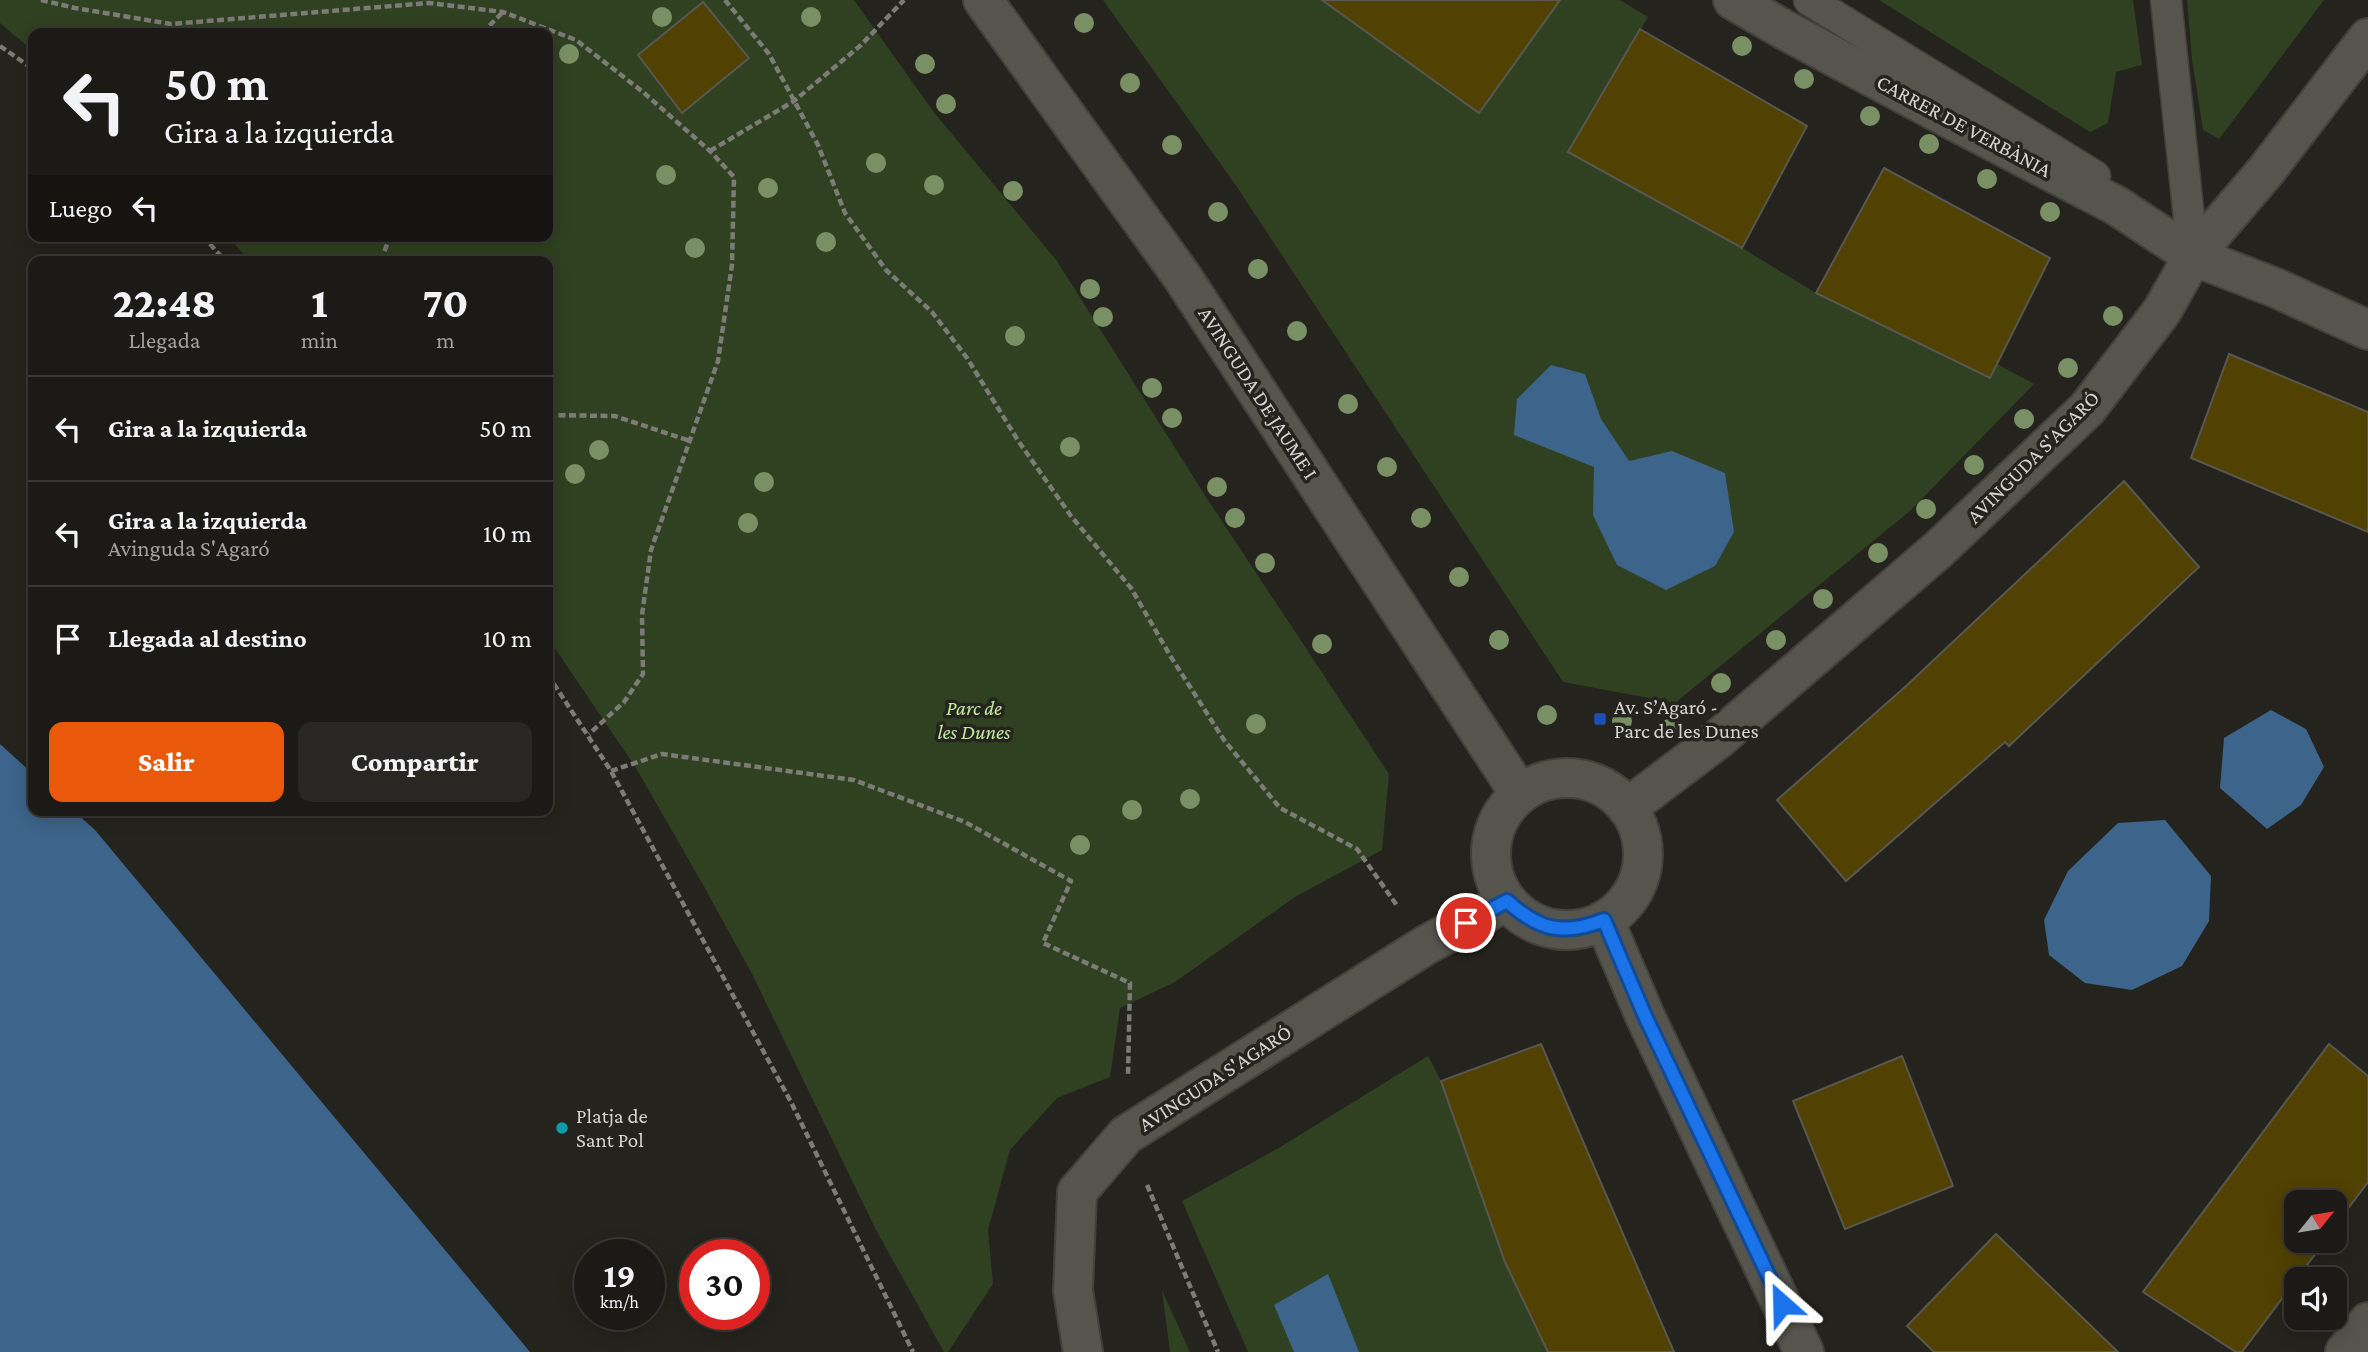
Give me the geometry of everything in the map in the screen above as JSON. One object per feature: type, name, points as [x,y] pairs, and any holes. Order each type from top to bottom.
[{"type":"street","name":"AVINGUDA DE JAUME I","points":[[983,0],[1183,278],[1520,794]]},
{"type":"street","name":"CARRER DE VERBÀNIA","points":[[1733,0],[1842,61],[2117,206],[2193,256],[2276,288],[2368,330]]},
{"type":"street","name":"AVINGUDA S'AGARÓ","points":[[1627,808],[1717,740],[1939,549],[2087,409],[2162,311],[2193,256],[2265,172],[2368,38]]},
{"type":"street","points":[[1577,779],[1605,788],[1627,808],[1636,822],[1641,838],[1642,870],[1628,899],[1604,920],[1584,928],[1563,930],[1542,926],[1523,916],[1507,901],[1497,884],[1492,865],[1491,844],[1496,825],[1507,807],[1520,794],[1548,780],[1577,779]]},
{"type":"street","name":"AVINGUDA S'AGARÓ","points":[[1083,1352],[1073,1291],[1077,1192],[1126,1135],[1426,944],[1507,901]]},
{"type":"street","points":[[1604,920],[1645,1016],[1804,1352]]},
{"type":"street","points":[[2344,1352],[2368,1322]]},
{"type":"lane","name":"CARRER DE VERBÀNIA","points":[[1809,0],[2091,173],[2193,256]]},
{"type":"lane","points":[[2166,0],[2193,256]]},
{"type":"path","points":[[41,0],[171,24],[429,3],[503,12],[545,28]]},
{"type":"path","points":[[725,0],[769,54],[818,145],[845,213],[886,270],[932,313],[967,358],[1019,442],[1071,516],[1131,588],[1224,740],[1280,808],[1357,849],[1426,944]]},
{"type":"path","points":[[710,151],[794,101],[861,46],[904,0]]},
{"type":"path","points":[[487,28],[503,12]]},
{"type":"path","points":[[553,31],[576,40],[643,92],[710,151],[734,177],[732,265],[718,362],[651,550],[642,615],[643,674],[624,702],[589,734]]},
{"type":"path","points":[[0,46],[28,66]]},
{"type":"path","points":[[208,242],[221,256]]},
{"type":"path","points":[[553,415],[615,416],[690,440]]},
{"type":"path","points":[[553,682],[611,771],[791,1102],[913,1352]]},
{"type":"path","points":[[611,771],[662,754],[854,780],[965,822],[1071,881],[1043,943],[1130,983],[1126,1135],[1218,1352]]},
{"type":"green space","name":"Parc de les Dunes","points":[[0,0],[854,0],[933,111],[1057,261],[1208,500],[1389,774],[1382,850],[1295,897],[1175,982],[1120,1008],[1110,1077],[1057,1098],[1010,1150],[988,1230],[993,1284],[948,1352],[944,1352],[875,1228],[752,974],[702,883],[636,768],[553,645],[553,256],[245,256],[233,242],[553,242],[553,28],[28,28],[28,47],[0,23]]},
{"type":"green space","points":[[1103,0],[1322,0],[1479,112],[1560,0],[1620,0],[1648,17],[1569,153],[1742,248],[1816,293],[1990,378],[1997,364],[2034,384],[1910,511],[1675,703],[1563,682],[1237,187]]},
{"type":"green space","points":[[1879,0],[2133,0],[2142,65],[2116,72],[2108,123],[2090,132]]},
{"type":"green space","points":[[2187,0],[2324,0],[2219,139],[2203,130],[2192,60]]},
{"type":"green space","points":[[1428,1056],[1441,1081],[1505,1262],[1548,1352],[1248,1352],[1182,1201],[1277,1149]]},
{"type":"green space","points":[[1162,1290],[1190,1352],[1170,1352]]},
{"type":"water","points":[[1551,365],[1585,374],[1601,419],[1629,461],[1672,451],[1725,473],[1734,532],[1715,566],[1666,590],[1617,565],[1593,515],[1594,467],[1514,435],[1517,399]]},
{"type":"water","points":[[2271,710],[2306,729],[2324,767],[2301,805],[2267,829],[2220,788],[2224,738]]},
{"type":"water","points":[[0,744],[28,769],[28,816],[80,816],[95,830],[530,1352],[0,1352]]},
{"type":"water","points":[[2165,820],[2211,876],[2209,921],[2182,966],[2132,990],[2085,983],[2049,955],[2044,920],[2068,871],[2118,823]]},
{"type":"water","points":[[1328,1274],[1359,1352],[1294,1352],[1274,1305]]},
{"type":"building","points":[[1322,0],[1560,0],[1479,113]]},
{"type":"building","points":[[703,2],[749,58],[682,113],[638,55]]},
{"type":"building","points":[[1640,29],[1807,126],[1742,248],[1568,152]]},
{"type":"building","points":[[1884,168],[2050,258],[1990,378],[1816,293]]},
{"type":"building","points":[[2229,354],[2368,412],[2368,532],[2191,458]]},
{"type":"building","points":[[2124,481],[2199,567],[2009,746],[2005,742],[1846,881],[1777,800],[1905,687]]},
{"type":"building","points":[[1541,1044],[1674,1352],[1548,1352],[1505,1262],[1441,1081]]},
{"type":"building","points":[[2329,1044],[2368,1076],[2368,1182],[2347,1210],[2347,1190],[2284,1190],[2284,1253],[2316,1253],[2306,1267],[2284,1267],[2284,1296],[2242,1352],[2236,1352],[2143,1292]]},
{"type":"building","points":[[1902,1056],[1953,1186],[1845,1229],[1793,1101]]},
{"type":"building","points":[[1996,1234],[2118,1352],[1934,1352],[1907,1326]]},
{"type":"place","name":"Av. S’Agaró - Parc de les Dunes","points":[[1600,719]]},
{"type":"place","name":"Platja de Sant Pol","points":[[562,1128]]},
{"type":"route","points":[[1466,923],[1507,901],[1523,916],[1542,926],[1563,930],[1584,928],[1604,920],[1645,1016],[1782,1304]]}]
